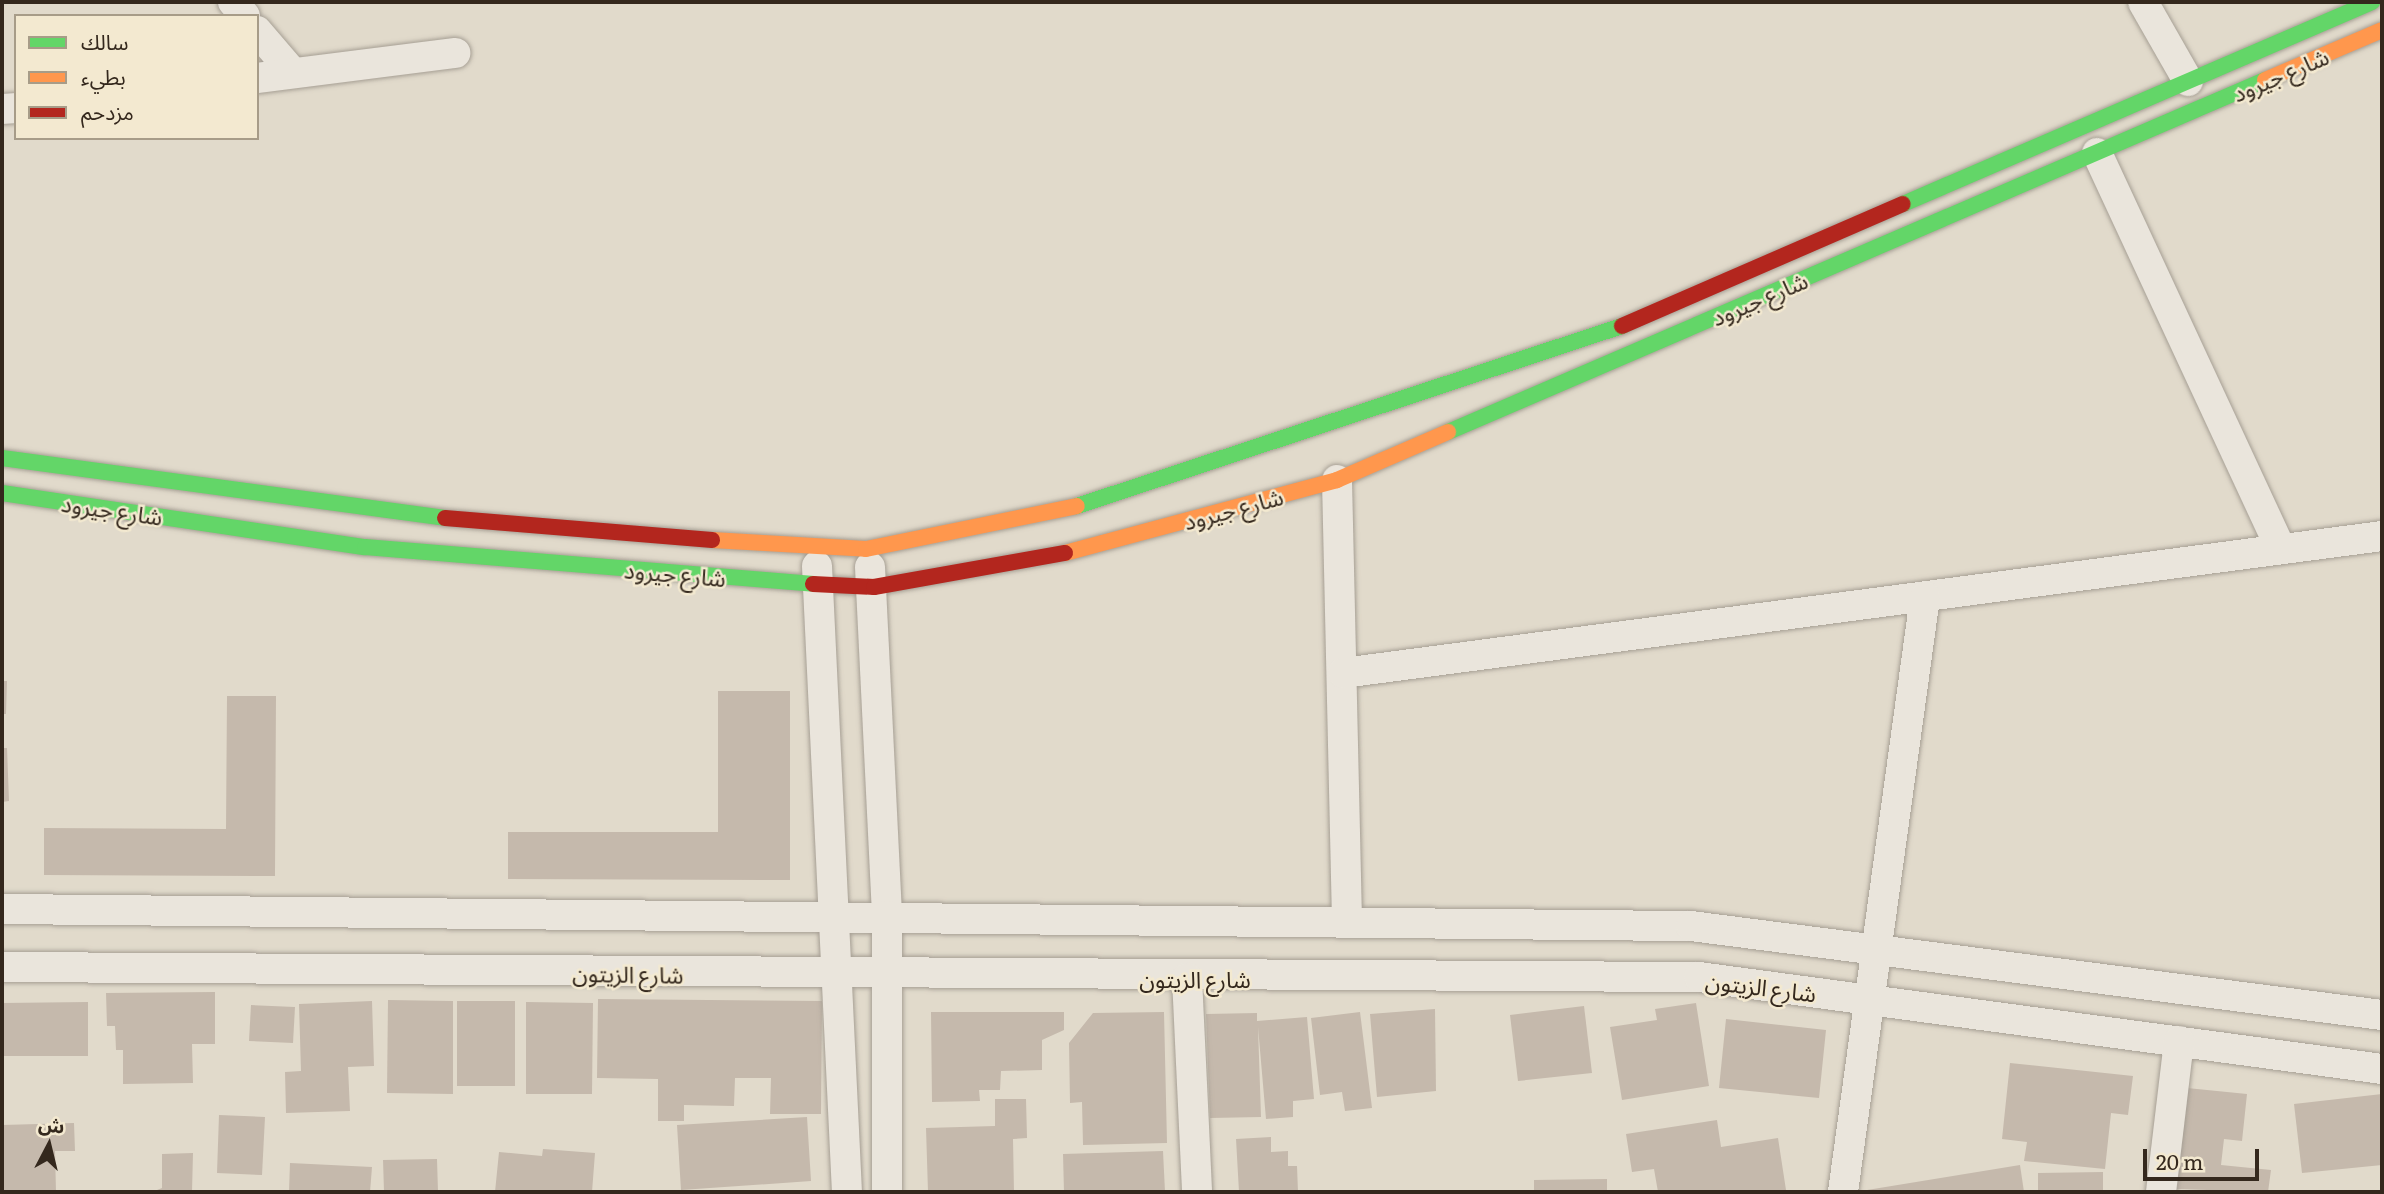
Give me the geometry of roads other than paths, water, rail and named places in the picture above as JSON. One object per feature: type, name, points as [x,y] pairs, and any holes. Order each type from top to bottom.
[{"type":"main road","name":"شارع جيرود","points":[[2,458],[368,512],[814,548],[866,549],[1055,513],[1586,341],[2372,2]]},
{"type":"main road","name":"شارع جيرود","points":[[2,493],[365,547],[820,585],[874,587],[1070,552],[1336,480],[2382,30]]},
{"type":"street","points":[[2143,2],[2188,81]]},
{"type":"street","points":[[259,33],[293,73]]},
{"type":"street","points":[[259,78],[455,53]]},
{"type":"street","points":[[2098,153],[2280,548]]},
{"type":"street","points":[[1336,480],[1343,673],[1347,922]]},
{"type":"street","points":[[1343,673],[2280,548],[2382,537]]},
{"type":"street","points":[[814,548],[820,585],[834,976],[847,1192]]},
{"type":"street","points":[[866,549],[874,587],[887,916],[887,1192]]},
{"type":"street","points":[[1843,1192],[1880,950],[1925,597]]},
{"type":"street","points":[[2,909],[832,914],[1691,926],[2382,1015]]},
{"type":"street","name":"شارع الزيتون","points":[[2,967],[886,977],[1699,977],[2382,1069]]},
{"type":"street","points":[[1187,978],[1197,1192]]},
{"type":"street","points":[[2161,1192],[2179,1041]]}]
